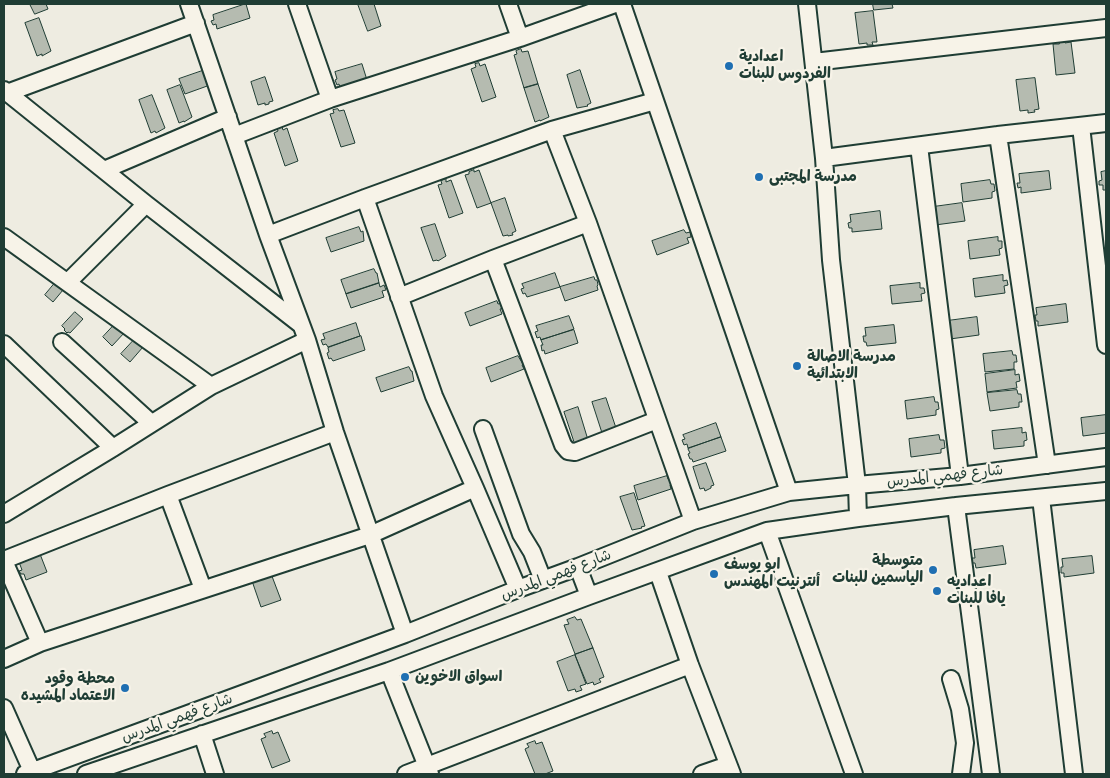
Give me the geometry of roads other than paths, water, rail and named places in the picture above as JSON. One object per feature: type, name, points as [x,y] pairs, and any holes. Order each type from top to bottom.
[{"type":"street","points":[[189,4],[268,235],[307,340],[335,432],[405,634]]},
{"type":"street","points":[[297,4],[330,99]]},
{"type":"street","points":[[508,4],[520,38]]},
{"type":"street","points":[[234,136],[330,99],[520,38],[615,4]]},
{"type":"street","points":[[622,4],[789,492]]},
{"type":"street","points":[[807,4],[824,158],[831,260],[857,485],[858,518]]},
{"type":"street","points":[[5,92],[196,23]]},
{"type":"street","points":[[814,62],[1106,28]]},
{"type":"street","points":[[5,92],[300,324]]},
{"type":"street","points":[[268,235],[552,130],[655,101]]},
{"type":"street","points":[[104,170],[228,117]]},
{"type":"street","points":[[824,158],[998,134],[1106,123]]},
{"type":"street","points":[[1080,126],[1106,345]]},
{"type":"street","points":[[552,130],[588,223],[692,521]]},
{"type":"street","points":[[998,134],[1047,465]]},
{"type":"street","points":[[919,146],[960,476]]},
{"type":"street","points":[[365,198],[434,396],[518,588]]},
{"type":"street","points":[[68,282],[146,204]]},
{"type":"street","points":[[399,297],[588,223]]},
{"type":"street","points":[[4,236],[211,386]]},
{"type":"street","points":[[493,259],[563,445],[568,451],[575,452],[657,420]]},
{"type":"street","points":[[5,511],[113,448],[211,386],[307,340]]},
{"type":"street","points":[[62,342],[151,424]]},
{"type":"street","points":[[4,344],[113,448]]},
{"type":"street","points":[[483,429],[521,534],[532,552],[544,580]]},
{"type":"street","points":[[40,643],[4,561],[168,495],[335,432]]},
{"type":"street","name":"شارع فهمي المدرس","points":[[28,773],[405,634],[692,521],[789,492],[960,476],[1106,456]]},
{"type":"street","points":[[4,659],[40,643],[370,535],[475,488]]},
{"type":"street","name":"شارع فهمي المدرس","points":[[86,774],[389,671],[767,531],[956,506],[1106,491]]},
{"type":"street","points":[[168,495],[203,590]]},
{"type":"street","points":[[1041,498],[1074,774]]},
{"type":"street","points":[[956,506],[991,774]]},
{"type":"street","points":[[767,531],[854,774]]},
{"type":"street","points":[[578,567],[589,596]]},
{"type":"street","points":[[658,572],[690,665],[730,769],[702,774]]},
{"type":"street","points":[[406,774],[429,770],[690,665]]},
{"type":"street","points":[[389,671],[429,770]]},
{"type":"street","points":[[951,679],[960,709],[965,742],[961,774]]},
{"type":"street","points":[[4,708],[28,773]]},
{"type":"street","points":[[202,734],[215,774]]},
{"type":"place","name":"اعدادية الفردوس للبنات","points":[[729,66]]},
{"type":"place","name":"مدرسة المجتبى","points":[[759,177]]},
{"type":"place","name":"مدرسة الاصالة الابتدائية","points":[[797,366]]},
{"type":"place","name":"متوسطة الياسمين للبنات","points":[[933,570]]},
{"type":"place","name":"ابو يوسف أنترنيت المهندس","points":[[714,574]]},
{"type":"place","name":"اعداديه يافا للبنات","points":[[937,591]]},
{"type":"place","name":"اسواق الاخوين","points":[[405,677]]},
{"type":"place","name":"محطة وقود الاعتماد المشيده","points":[[125,688]]}]
